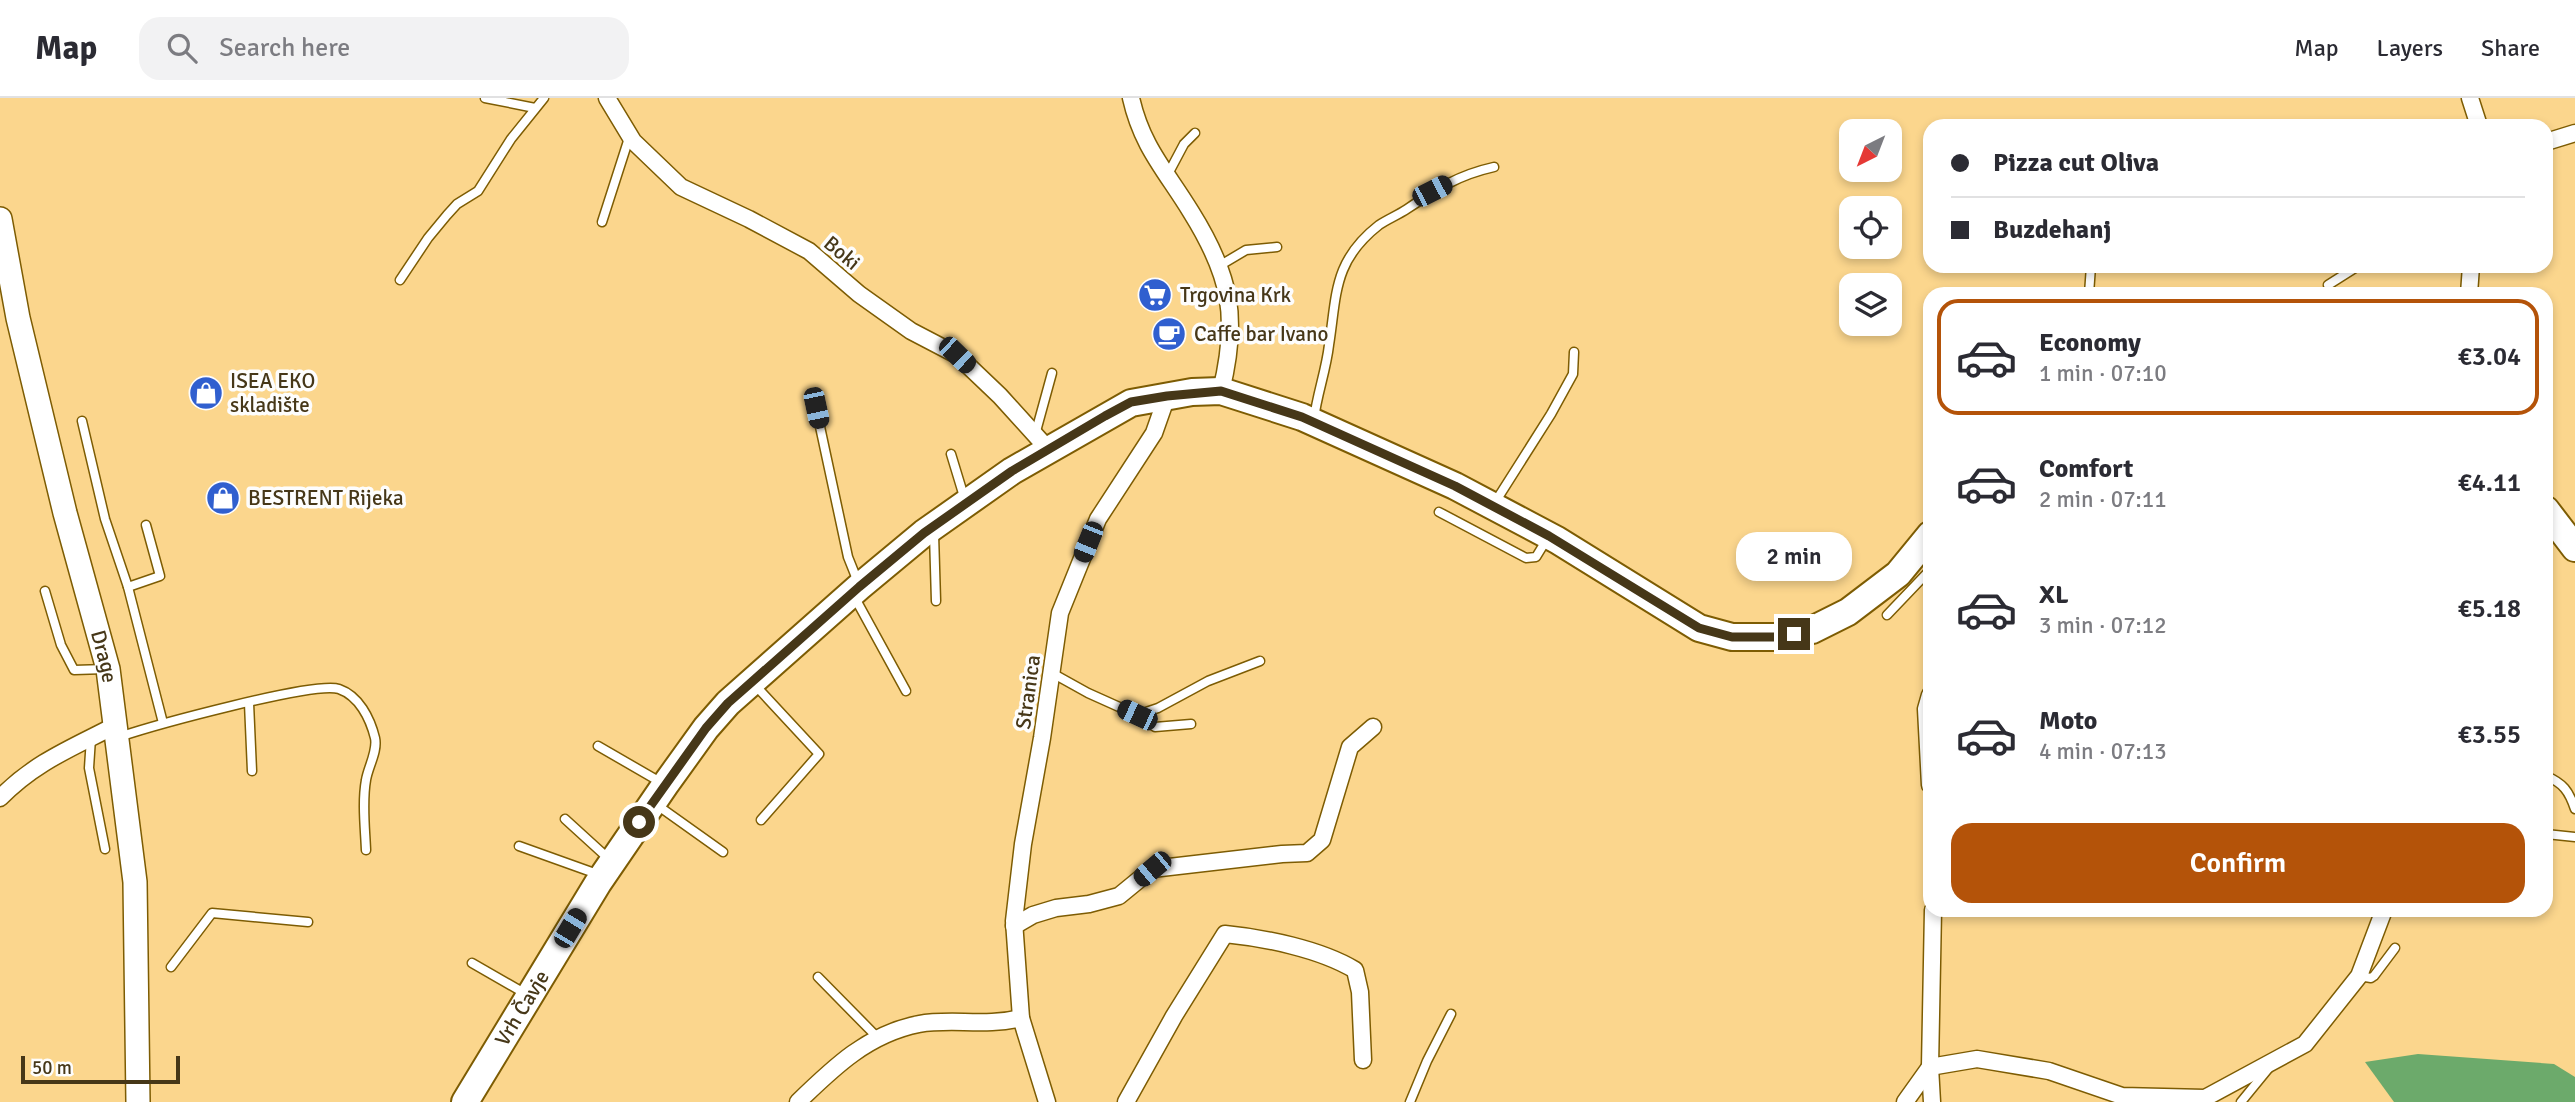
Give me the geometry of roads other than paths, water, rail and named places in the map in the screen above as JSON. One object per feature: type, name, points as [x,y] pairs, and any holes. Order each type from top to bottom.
[{"type":"main road","name":"Drage","points":[[0,219],[19,318],[65,513],[108,669],[135,882],[138,1102]]},
{"type":"main road","name":"Vrh Čavje","points":[[465,1102],[607,869],[706,728],[752,681],[856,590],[934,526],[1012,471],[1042,442],[1131,402],[1221,391]]},
{"type":"main road","points":[[1221,391],[1314,422],[1455,486],[1549,536],[1699,628],[1732,637],[1777,637],[1812,630],[1848,612],[1898,574],[1923,548]]},
{"type":"main road","points":[[2553,519],[2575,548]]},
{"type":"street","points":[[1131,98],[1148,148],[1192,213],[1219,266],[1230,300],[1230,356],[1221,391]]},
{"type":"street","points":[[2470,98],[2477,119]]},
{"type":"street","name":"Boki","points":[[609,99],[629,136],[681,187],[750,219],[808,251],[859,294],[911,331],[957,355],[1042,442]]},
{"type":"street","points":[[2553,140],[2575,133]]},
{"type":"street","name":"Stranica","points":[[1047,1102],[1021,1018],[1014,926],[1023,844],[1060,613],[1098,519],[1154,433],[1167,396]]},
{"type":"street","points":[[1014,926],[1033,915],[1056,908],[1119,897],[1152,869],[1307,853],[1322,840],[1350,747],[1373,727]]},
{"type":"street","points":[[0,798],[20,777],[44,761],[91,738],[117,731]]},
{"type":"street","points":[[1932,1102],[1930,1067],[1933,917]]},
{"type":"street","points":[[1905,1102],[1930,1067],[1977,1059],[2049,1071],[2122,1096],[2205,1098],[2305,1044],[2360,976],[2381,917]]},
{"type":"street","points":[[1126,1102],[1174,1016],[1225,934],[1251,937],[1311,953],[1339,961],[1355,970],[1360,992],[1363,1060]]},
{"type":"street","points":[[798,1102],[854,1050],[878,1038],[919,1024],[1000,1023],[1021,1018]]},
{"type":"lane","points":[[485,98],[535,108]]},
{"type":"lane","points":[[400,280],[447,215],[457,204],[478,191],[510,139],[544,98]]},
{"type":"lane","points":[[1167,176],[1184,144],[1195,132]]},
{"type":"lane","points":[[602,222],[629,136]]},
{"type":"lane","points":[[1314,422],[1317,394],[1329,349],[1336,287],[1344,266],[1357,245],[1380,224],[1405,211],[1432,191],[1467,173],[1493,167]]},
{"type":"lane","points":[[1219,266],[1246,250],[1277,247]]},
{"type":"lane","points":[[2328,285],[2347,273]]},
{"type":"lane","points":[[1493,506],[1568,384],[1573,374],[1574,352]]},
{"type":"lane","points":[[1042,442],[1052,373]]},
{"type":"lane","points":[[816,408],[856,590],[906,691]]},
{"type":"lane","points":[[82,421],[105,519],[128,587],[163,723]]},
{"type":"lane","points":[[951,454],[966,503]]},
{"type":"lane","points":[[1439,512],[1526,558],[1536,557],[1549,536]]},
{"type":"lane","points":[[128,587],[160,576],[146,525]]},
{"type":"lane","points":[[934,526],[936,601]]},
{"type":"lane","points":[[1887,615],[1923,577]]},
{"type":"lane","points":[[45,591],[61,645],[74,670],[108,669]]},
{"type":"lane","points":[[1137,715],[1158,708],[1208,681],[1260,662]]},
{"type":"lane","points":[[1052,673],[1079,689],[1137,715],[1155,727],[1191,723]]},
{"type":"lane","points":[[752,681],[819,754],[761,820]]},
{"type":"lane","points":[[117,731],[249,704],[271,696],[335,688],[352,695],[366,713],[376,742],[366,780],[366,850]]},
{"type":"lane","points":[[249,704],[252,771]]},
{"type":"lane","points":[[91,738],[89,768],[105,849]]},
{"type":"lane","points":[[598,746],[659,793],[723,852]]},
{"type":"lane","points":[[2553,779],[2560,782],[2570,793],[2575,809]]},
{"type":"lane","points":[[565,819],[607,869]]},
{"type":"lane","points":[[2553,835],[2575,837]]},
{"type":"lane","points":[[519,846],[607,869]]},
{"type":"lane","points":[[171,967],[212,913],[308,922]]},
{"type":"lane","points":[[2360,976],[2374,976],[2395,948]]},
{"type":"lane","points":[[472,963],[529,996]]},
{"type":"lane","points":[[817,977],[878,1038]]},
{"type":"lane","points":[[1410,1102],[1451,1014]]},
{"type":"lane","points":[[2241,1102],[2275,1060]]},
{"type":"place","name":"Trgovina Krk","points":[[1155,295]]},
{"type":"place","name":"Caffe bar Ivano","points":[[1169,334]]},
{"type":"place","name":"ISEA EKO skladište","points":[[206,393]]},
{"type":"place","name":"BESTRENT Rijeka","points":[[223,498]]}]
